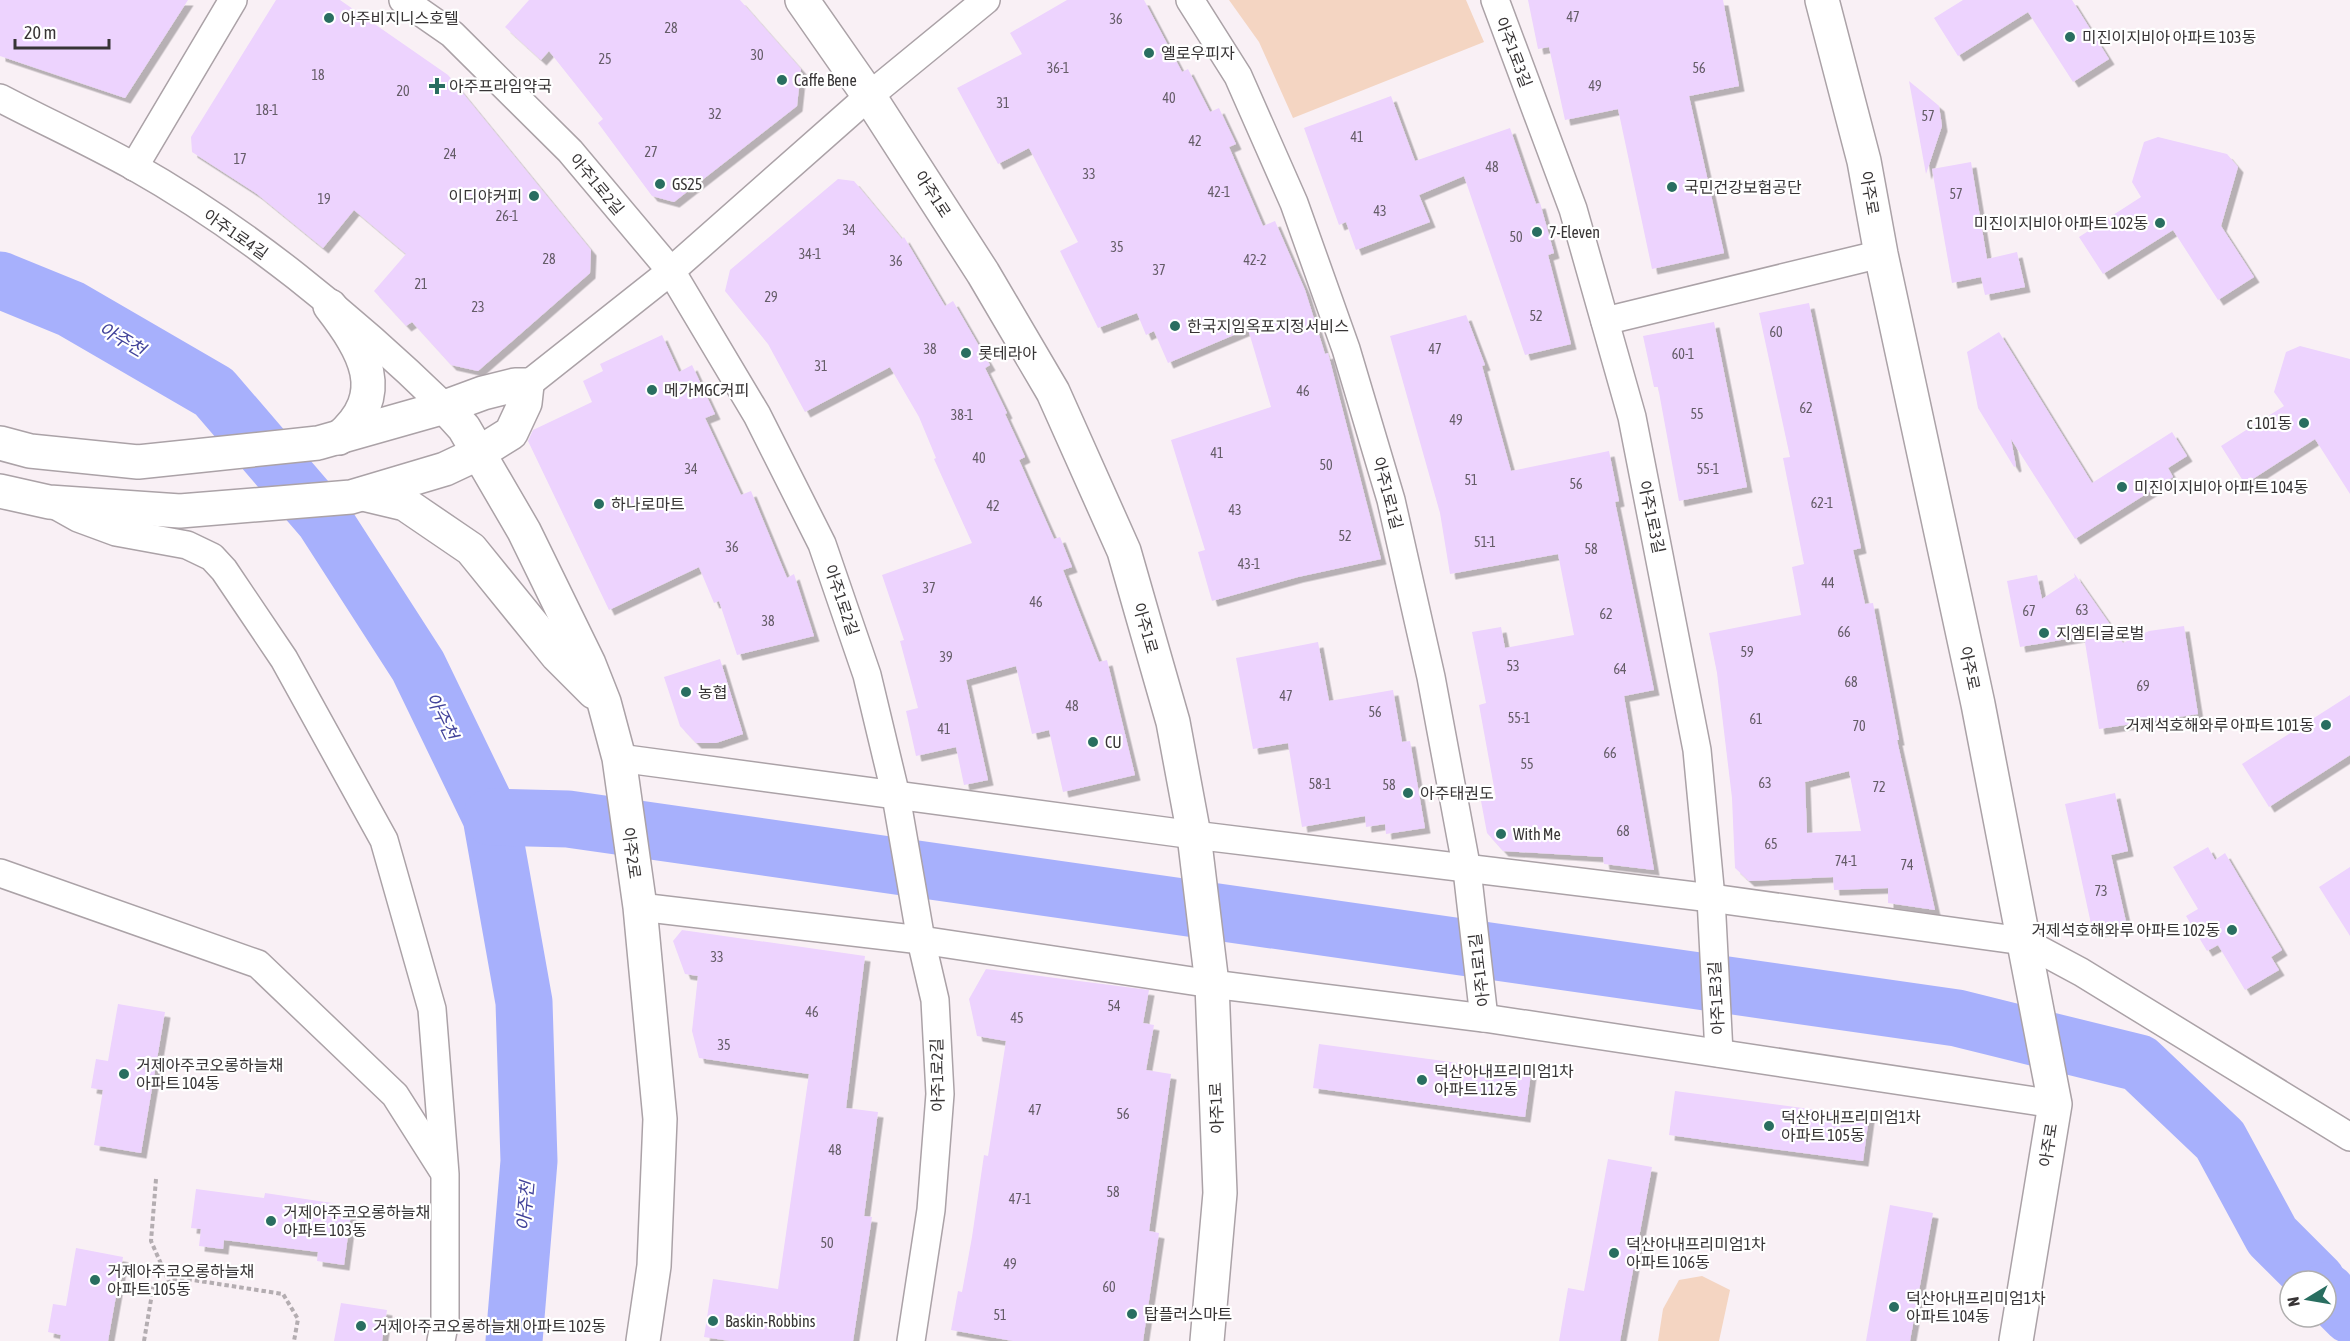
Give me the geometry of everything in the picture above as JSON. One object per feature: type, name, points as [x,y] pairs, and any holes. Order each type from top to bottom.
[{"type":"street","points":[[134,166],[233,0]]},
{"type":"street","name":"아주1로2길","points":[[403,0],[452,34],[570,152],[670,271],[757,415],[822,544],[867,675],[896,796],[934,1000],[940,1094],[931,1210],[911,1341]]},
{"type":"street","name":"아주1로","points":[[802,0],[869,96],[983,273],[1053,393],[1124,551],[1173,722],[1194,836],[1212,984],[1220,1193],[1207,1341]]},
{"type":"street","points":[[0,443],[30,451],[138,462],[329,440],[445,407],[483,393],[515,385],[527,385],[670,271],[869,96],[986,0]]},
{"type":"street","name":"아주1로1길","points":[[1191,0],[1238,76],[1294,203],[1346,349],[1391,500],[1431,677],[1467,870],[1484,1018]]},
{"type":"street","name":"아주1로3길","points":[[1495,0],[1573,209],[1632,417],[1695,738],[1711,898],[1719,1053]]},
{"type":"street","name":"아주로","points":[[1822,0],[1864,161],[1881,254],[1980,715],[2055,1104],[2016,1341]]},
{"type":"street","name":"아주1로4길","points":[[0,98],[134,166],[239,233],[392,355],[445,407]]},
{"type":"street","points":[[1605,321],[1881,254]]},
{"type":"street","points":[[329,440],[353,426],[363,409],[370,383],[353,336],[330,306]]},
{"type":"street","points":[[0,491],[49,502],[180,511],[356,495],[445,469],[479,453],[511,433],[525,403],[527,385]]},
{"type":"street","name":"아주2로","points":[[445,407],[464,428],[524,531],[589,664],[604,702],[619,758],[640,907],[660,1119],[654,1266],[643,1341]]},
{"type":"street","points":[[356,495],[405,504],[471,549],[556,655],[604,702]]},
{"type":"street","points":[[49,502],[78,518],[116,532],[187,545],[212,557],[224,570],[284,659],[384,840],[432,1009],[445,1174],[445,1320],[441,1341]]},
{"type":"street","points":[[619,758],[1194,836],[1711,898],[2023,941],[2081,972],[2350,1137]]},
{"type":"street","points":[[0,873],[258,964],[395,1095],[445,1174]]},
{"type":"street","points":[[640,907],[921,940],[1212,984],[1484,1018],[2055,1104]]},
{"type":"path","points":[[156,1179],[151,1241],[169,1282]]},
{"type":"path","points":[[144,1341],[153,1288],[180,1278],[283,1294],[298,1319],[294,1341]]},
{"type":"shaded area","points":[[1229,0],[1466,0],[1484,42],[1293,118],[1259,42]]},
{"type":"shaded area","points":[[1702,1276],[1730,1290],[1719,1341],[1658,1341],[1663,1309],[1679,1280]]},
{"type":"building","points":[[0,0],[188,0],[125,98],[0,56]]},
{"type":"building","points":[[276,0],[340,0],[448,75],[591,250],[590,273],[478,371],[451,365],[412,322],[406,326],[374,291],[406,254],[354,210],[323,248],[257,194],[192,152],[191,137]]},
{"type":"building","points":[[529,0],[740,0],[801,69],[797,106],[674,202],[652,196],[598,123],[603,119],[549,51],[541,60],[505,27]]},
{"type":"building","points":[[1067,0],[1144,0],[1182,72],[1188,69],[1210,112],[1219,108],[1236,144],[1229,147],[1263,226],[1275,221],[1305,290],[1325,354],[1328,353],[1381,559],[1298,577],[1212,601],[1198,552],[1205,550],[1171,440],[1271,407],[1248,329],[1168,363],[1154,331],[1146,335],[1137,313],[1098,328],[1060,251],[1078,242],[1029,148],[998,164],[957,88],[1022,54],[1010,33]]},
{"type":"building","points":[[1528,0],[1723,0],[1739,86],[1689,96],[1724,253],[1652,269],[1618,109],[1565,120],[1549,47],[1538,49]]},
{"type":"building","name":"미진이지비아 아파트 103동","points":[[1963,0],[2072,0],[2109,59],[2073,82],[2028,12],[1958,56],[1934,18]]},
{"type":"building","points":[[1909,81],[1939,106],[1942,126],[1926,174]]},
{"type":"building","points":[[1391,96],[1415,161],[1510,128],[1536,204],[1540,203],[1554,253],[1548,255],[1571,344],[1525,355],[1464,176],[1419,195],[1430,222],[1356,250],[1346,222],[1339,225],[1304,128]]},
{"type":"building","name":"미진이지비아 아파트 102동","points":[[2158,137],[2227,154],[2238,167],[2221,226],[2254,277],[2218,300],[2173,230],[2103,274],[2079,237],[2141,197],[2132,182],[2144,142]]},
{"type":"building","points":[[1971,162],[1987,259],[2017,252],[2025,287],[1985,295],[1981,277],[1952,283],[1932,169]]},
{"type":"building","points":[[838,179],[854,181],[902,239],[904,237],[945,306],[953,301],[990,365],[985,368],[1025,457],[1019,460],[1054,539],[1060,537],[1072,567],[1063,570],[1099,662],[1107,660],[1135,775],[1063,792],[1049,730],[1032,734],[1016,666],[966,680],[988,780],[964,785],[956,747],[916,756],[906,711],[918,708],[900,641],[904,640],[882,575],[972,543],[934,459],[936,458],[919,417],[890,367],[805,412],[768,344],[725,291],[730,270]]},
{"type":"building","points":[[1809,303],[1861,548],[1853,550],[1865,604],[1873,603],[1899,740],[1897,740],[1935,910],[1888,903],[1888,888],[1834,890],[1833,877],[1749,881],[1735,868],[1732,798],[1717,673],[1709,633],[1801,615],[1792,567],[1804,564],[1783,458],[1790,457],[1759,313]],"holes":[[[1849,771],[1861,831],[1807,833],[1805,782]]]},
{"type":"building","points":[[1466,315],[1485,365],[1482,366],[1511,471],[1609,451],[1619,501],[1615,502],[1654,690],[1624,696],[1654,870],[1604,864],[1603,857],[1503,851],[1487,833],[1481,801],[1496,798],[1479,705],[1486,703],[1472,632],[1501,627],[1505,648],[1574,635],[1558,554],[1450,574],[1440,513],[1390,336]]},
{"type":"building","points":[[1714,322],[1747,487],[1679,501],[1658,387],[1654,387],[1643,336]]},
{"type":"building","points":[[1999,332],[2092,483],[2172,432],[2187,456],[2168,468],[2173,477],[2075,539],[2011,439],[2016,466],[2014,467],[1978,408],[1967,352]]},
{"type":"building","points":[[662,335],[679,372],[692,365],[715,414],[705,418],[741,495],[751,491],[787,578],[794,574],[814,636],[737,655],[719,601],[714,603],[699,567],[609,610],[528,441],[533,430],[592,402],[583,381],[603,371],[600,364]]},
{"type":"building","name":"c 101동","points":[[2300,346],[2350,359],[2350,494],[2315,439],[2245,484],[2221,446],[2284,406],[2274,392],[2286,352]]},
{"type":"building","points":[[2074,573],[2123,643],[2149,631],[2184,626],[2198,714],[2099,729],[2084,636],[2020,647],[2007,581],[2037,575],[2042,599],[2075,577]]},
{"type":"building","points":[[1318,642],[1329,701],[1393,690],[1402,742],[1410,741],[1425,828],[1386,834],[1385,824],[1366,827],[1365,816],[1302,827],[1288,743],[1253,749],[1236,658]]},
{"type":"building","points":[[720,659],[743,734],[716,743],[696,743],[680,726],[664,677]]},
{"type":"building","name":"거제석호해와루 아파트 101동","points":[[2350,695],[2350,755],[2269,807],[2242,764]]},
{"type":"building","points":[[2115,793],[2128,851],[2111,855],[2127,926],[2093,933],[2065,804]]},
{"type":"building","name":"거제석호해와루 아파트 102동","points":[[2208,847],[2215,860],[2225,853],[2282,950],[2271,957],[2279,970],[2245,990],[2218,945],[2207,951],[2186,916],[2198,909],[2173,867]]},
{"type":"building","points":[[2350,867],[2350,936],[2319,887]]},
{"type":"building","points":[[682,930],[865,956],[846,1108],[878,1112],[864,1216],[872,1217],[853,1341],[730,1341],[704,1337],[713,1279],[778,1289],[809,1074],[699,1058],[692,1031],[698,976],[685,974],[673,941]]},
{"type":"building","points":[[986,969],[1149,990],[1143,1023],[1154,1025],[1146,1070],[1171,1074],[1149,1231],[1159,1233],[1143,1341],[1013,1341],[951,1330],[958,1291],[962,1292],[984,1155],[988,1156],[1006,1041],[977,1036],[969,999]]},
{"type":"building","name":"거제아주코오롱하늘채 아파트 104동","points":[[118,1004],[165,1012],[141,1153],[94,1145],[103,1090],[91,1088],[96,1059],[108,1061]]},
{"type":"building","name":"덕산아내프리미엄1차 아파트 112동","points":[[1319,1044],[1531,1073],[1525,1117],[1313,1088]]},
{"type":"building","name":"덕산아내프리미엄1차 아파트 105동","points":[[1675,1091],[1869,1117],[1863,1161],[1669,1135]]},
{"type":"building","name":"덕산아내프리미엄1차 아파트 106동","points":[[1608,1159],[1652,1167],[1620,1341],[1559,1341],[1568,1288],[1584,1291]]},
{"type":"building","name":"거제아주코오롱하늘채 아파트 103동","points":[[196,1189],[264,1198],[265,1193],[352,1206],[344,1265],[317,1261],[318,1252],[224,1240],[223,1249],[199,1246],[201,1229],[191,1228]]},
{"type":"building","name":"덕산아내프리미엄1차 아파트 104동","points":[[1890,1205],[1933,1213],[1910,1341],[1866,1341]]},
{"type":"building","name":"거제아주코오롱하늘채 아파트 105동","points":[[76,1248],[123,1257],[108,1341],[60,1341],[61,1335],[48,1332],[53,1304],[66,1306]]},
{"type":"building","name":"거제아주코오롱하늘채 아파트 102동","points":[[341,1303],[387,1310],[382,1341],[334,1341]]},
{"type":"waterway","name":"아주천","points":[[0,280],[71,309],[214,392],[324,520],[418,666],[491,817],[524,1002],[529,1161],[514,1341]]},
{"type":"waterway","points":[[491,817],[568,819],[1957,1018],[2139,1063],[2220,1140],[2272,1236],[2305,1269]]},
{"type":"waterway","points":[[2338,1303],[2350,1315]]},
{"type":"place","name":"아주비지니스호텔","points":[[329,18]]},
{"type":"place","name":"미진이지비아 아파트 103동","points":[[2070,37]]},
{"type":"place","name":"옐로우피자","points":[[1149,53]]},
{"type":"place","name":"Caffe Bene","points":[[782,80]]},
{"type":"place","name":"아주프라임약국","points":[[437,86]]},
{"type":"place","name":"GS25","points":[[660,184]]},
{"type":"place","name":"국민건강보험공단","points":[[1672,187]]},
{"type":"place","name":"이디야커피","points":[[534,196]]},
{"type":"place","name":"미진이지비아 아파트 102동","points":[[2160,223]]},
{"type":"place","name":"7-Eleven","points":[[1537,232]]},
{"type":"place","name":"한국지임옥포지정서비스","points":[[1175,326]]},
{"type":"place","name":"롯테라아","points":[[966,353]]},
{"type":"place","name":"메가MGC커피","points":[[652,390]]},
{"type":"place","name":"c 101동","points":[[2304,423]]},
{"type":"place","name":"미진이지비아 아파트 104동","points":[[2122,487]]},
{"type":"place","name":"하나로마트","points":[[599,504]]},
{"type":"place","name":"지엠티글로벌","points":[[2044,633]]},
{"type":"place","name":"농협","points":[[686,692]]},
{"type":"place","name":"거제석호해와루 아파트 101동","points":[[2326,725]]},
{"type":"place","name":"CU","points":[[1093,742]]},
{"type":"place","name":"아주태권도","points":[[1408,793]]},
{"type":"place","name":"With Me","points":[[1501,834]]},
{"type":"place","name":"거제석호해와루 아파트 102동","points":[[2232,930]]},
{"type":"place","name":"거제아주코오롱하늘채 아파트 104동","points":[[124,1074]]},
{"type":"place","name":"덕산아내프리미엄1차 아파트 112동","points":[[1422,1080]]},
{"type":"place","name":"덕산아내프리미엄1차 아파트 105동","points":[[1769,1126]]},
{"type":"place","name":"거제아주코오롱하늘채 아파트 103동","points":[[271,1221]]},
{"type":"place","name":"덕산아내프리미엄1차 아파트 106동","points":[[1614,1253]]},
{"type":"place","name":"거제아주코오롱하늘채 아파트 105동","points":[[95,1280]]},
{"type":"place","name":"덕산아내프리미엄1차 아파트 104동","points":[[1894,1307]]},
{"type":"place","name":"탑플러스마트","points":[[1132,1314]]},
{"type":"place","name":"Baskin-Robbins","points":[[713,1321]]},
{"type":"place","name":"거제아주코오롱하늘채 아파트 102동","points":[[361,1326]]}]
